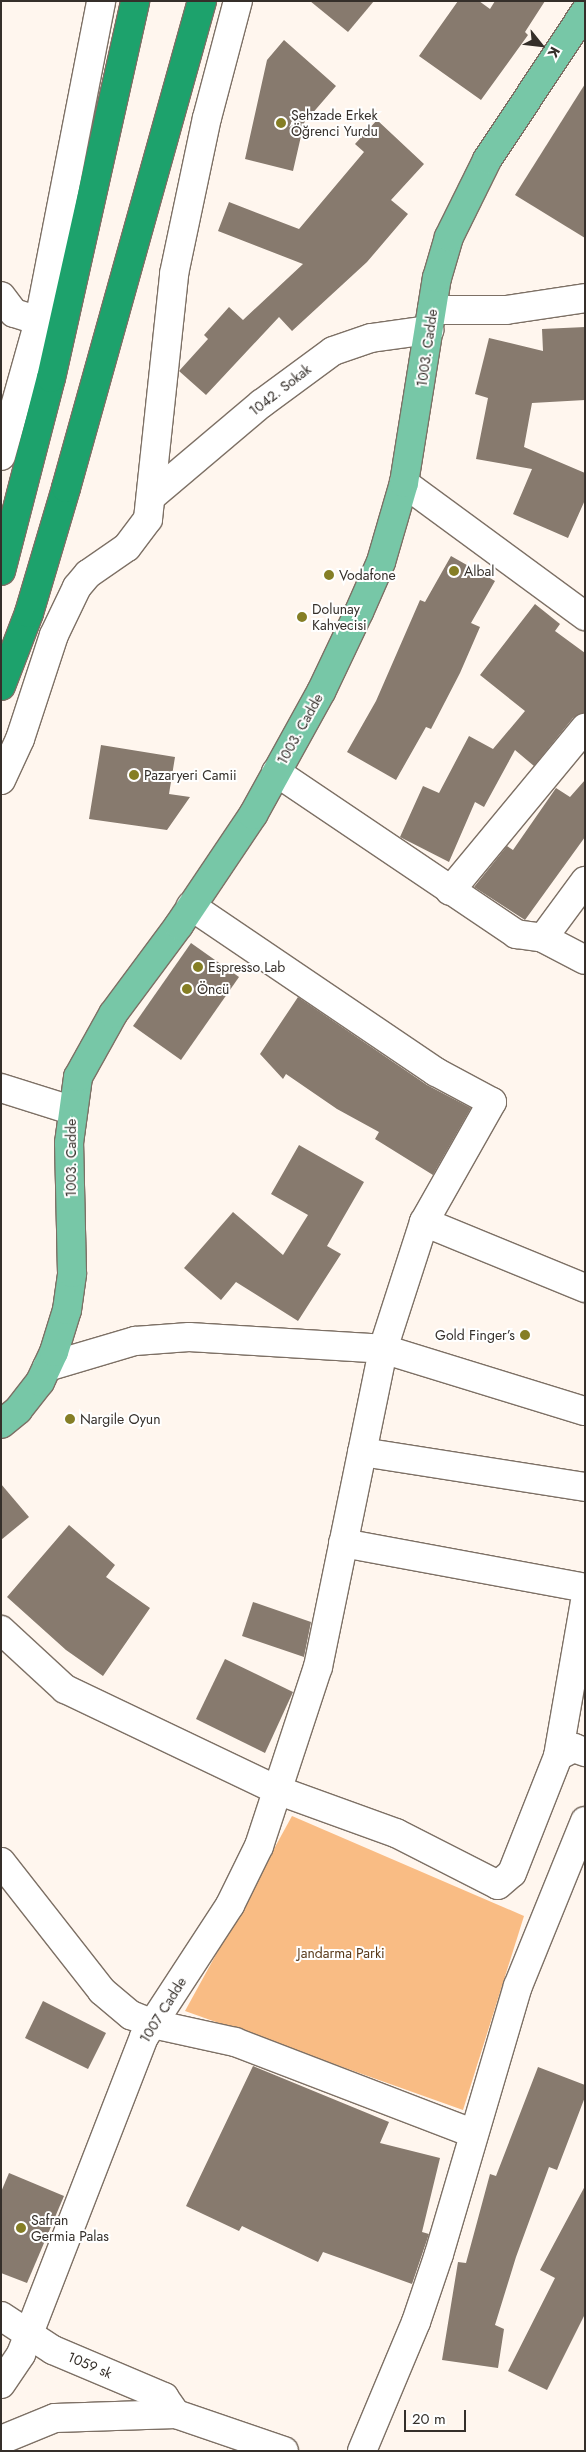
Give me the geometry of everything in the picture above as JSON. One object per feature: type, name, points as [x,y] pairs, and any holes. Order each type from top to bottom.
[{"type":"highway","points":[[1,571],[51,325],[135,1]]},
{"type":"highway","points":[[1,686],[29,613],[66,488],[202,1]]},
{"type":"main road","name":"1003. Cadde","points":[[1,1424],[18,1410],[47,1367],[67,1310],[72,1273],[69,1144],[71,1110],[78,1077],[89,1052],[252,815],[321,692],[384,554],[404,483],[431,320],[436,278],[466,198],[533,87],[585,12]]},
{"type":"street","points":[[1,456],[51,325],[101,1]]},
{"type":"street","points":[[1,780],[20,739],[54,635],[77,587],[139,533],[148,519],[152,496],[162,374],[174,274],[207,118],[238,1]]},
{"type":"street","points":[[1,296],[14,314],[51,325]]},
{"type":"street","name":"1042. Sokak","points":[[152,496],[261,404],[333,351],[431,320],[585,298]]},
{"type":"street","points":[[404,483],[585,616]]},
{"type":"street","points":[[450,891],[585,728]]},
{"type":"street","points":[[276,772],[516,934],[543,938],[585,960]]},
{"type":"street","points":[[543,938],[585,881]]},
{"type":"street","name":"1007 Cadde","points":[[1,2384],[22,2354],[28,2334],[144,2037],[230,1905],[259,1846],[318,1666],[383,1349],[424,1222],[492,1102],[436,1072],[191,906]]},
{"type":"street","points":[[1,1088],[71,1110]]},
{"type":"street","points":[[424,1222],[585,1288]]},
{"type":"street","points":[[47,1367],[135,1341],[189,1337],[383,1349],[585,1411]]},
{"type":"street","points":[[362,1452],[585,1487]]},
{"type":"street","points":[[343,1543],[585,1588]]},
{"type":"street","points":[[1,1630],[65,1689],[277,1790],[396,1833],[498,1885],[512,1873],[558,1756],[585,1602]]},
{"type":"street","points":[[558,1756],[574,1748],[585,1752]]},
{"type":"street","points":[[362,2451],[416,2322],[439,2254],[472,2133],[518,1986],[576,1872],[585,1821]]},
{"type":"street","points":[[1,1862],[102,1991],[131,2015],[153,2024],[235,2042],[472,2133]]},
{"type":"street","name":"1059 sk","points":[[1,2316],[53,2350],[164,2397],[176,2414]]},
{"type":"street","points":[[1,2440],[55,2418],[176,2414],[284,2451]]},
{"type":"green space","name":"Jandarma Parki","points":[[292,1816],[524,1916],[463,2110],[185,2011]]},
{"type":"building","points":[[310,1],[374,1],[348,32]]},
{"type":"building","points":[[458,1],[479,1],[490,9],[495,1],[545,1],[525,32],[528,35],[481,100],[419,56]]},
{"type":"building","points":[[284,40],[336,86],[304,123],[293,171],[245,159],[267,60]]},
{"type":"building","points":[[585,84],[585,238],[515,195]]},
{"type":"building","points":[[377,120],[424,164],[391,200],[408,214],[367,262],[292,331],[279,317],[206,395],[179,371],[208,339],[204,335],[229,307],[243,320],[303,264],[218,231],[229,202],[299,229],[364,152],[355,144]]},
{"type":"building","points":[[585,327],[585,400],[532,403],[524,447],[585,473],[585,500],[568,538],[513,514],[532,469],[476,459],[488,398],[475,394],[489,338],[543,351],[542,329]]},
{"type":"building","points":[[451,556],[495,581],[471,623],[480,627],[460,673],[431,729],[426,727],[396,780],[347,752],[376,701],[420,600],[425,602]]},
{"type":"building","points":[[535,604],[560,624],[555,631],[585,653],[585,713],[573,718],[534,766],[515,750],[484,807],[475,802],[449,862],[400,837],[423,786],[439,793],[469,736],[493,749],[525,711],[480,675]]},
{"type":"building","name":"Pazaryeri Camii","points":[[101,745],[175,757],[169,794],[190,797],[167,830],[89,819]]},
{"type":"building","points":[[585,780],[585,837],[525,920],[474,887],[507,846],[513,850],[556,788],[570,797]]},
{"type":"building","points":[[191,943],[239,977],[181,1060],[133,1026]]},
{"type":"building","points":[[298,997],[427,1085],[471,1108],[433,1175],[375,1139],[379,1132],[337,1109],[286,1074],[283,1079],[260,1054]]},
{"type":"building","points":[[299,1145],[364,1182],[327,1246],[341,1254],[298,1321],[236,1282],[221,1300],[184,1268],[233,1212],[283,1255],[308,1215],[271,1194]]},
{"type":"building","points":[[1,1484],[29,1517],[1,1540]]},
{"type":"building","points":[[69,1525],[115,1565],[106,1577],[150,1608],[103,1676],[66,1650],[7,1597]]},
{"type":"building","points":[[253,1602],[311,1622],[304,1657],[242,1636]]},
{"type":"building","points":[[225,1659],[293,1692],[265,1753],[196,1719]]},
{"type":"building","points":[[43,2001],[106,2033],[88,2069],[25,2038]]},
{"type":"building","points":[[253,2066],[389,2122],[380,2143],[440,2158],[422,2232],[429,2234],[412,2284],[323,2252],[318,2262],[242,2226],[239,2231],[186,2206]]},
{"type":"building","points":[[538,2067],[585,2085],[585,2097],[557,2170],[549,2167],[516,2257],[495,2325],[504,2329],[498,2368],[442,2360],[458,2262],[466,2263],[490,2174],[496,2176]]},
{"type":"building","points":[[9,2173],[64,2196],[27,2283],[1,2273],[1,2192]]},
{"type":"building","points":[[585,2186],[585,2314],[547,2390],[508,2371],[555,2278],[540,2270]]},
{"type":"place","name":"Şehzade Erkek Öğrenci Yurdu","points":[[281,123]]},
{"type":"place","name":"Albal","points":[[454,571]]},
{"type":"place","name":"Vodafone","points":[[329,575]]},
{"type":"place","name":"Dolunay Kahvecisi","points":[[302,617]]},
{"type":"place","name":"Pazaryeri Camii","points":[[134,775]]},
{"type":"place","name":"Espresso Lab","points":[[198,967]]},
{"type":"place","name":"Öncü","points":[[187,989]]},
{"type":"place","name":"Gold Finger’s","points":[[525,1335]]},
{"type":"place","name":"Nargile Oyun","points":[[70,1419]]},
{"type":"place","name":"Safran Germia Palas","points":[[21,2228]]}]
